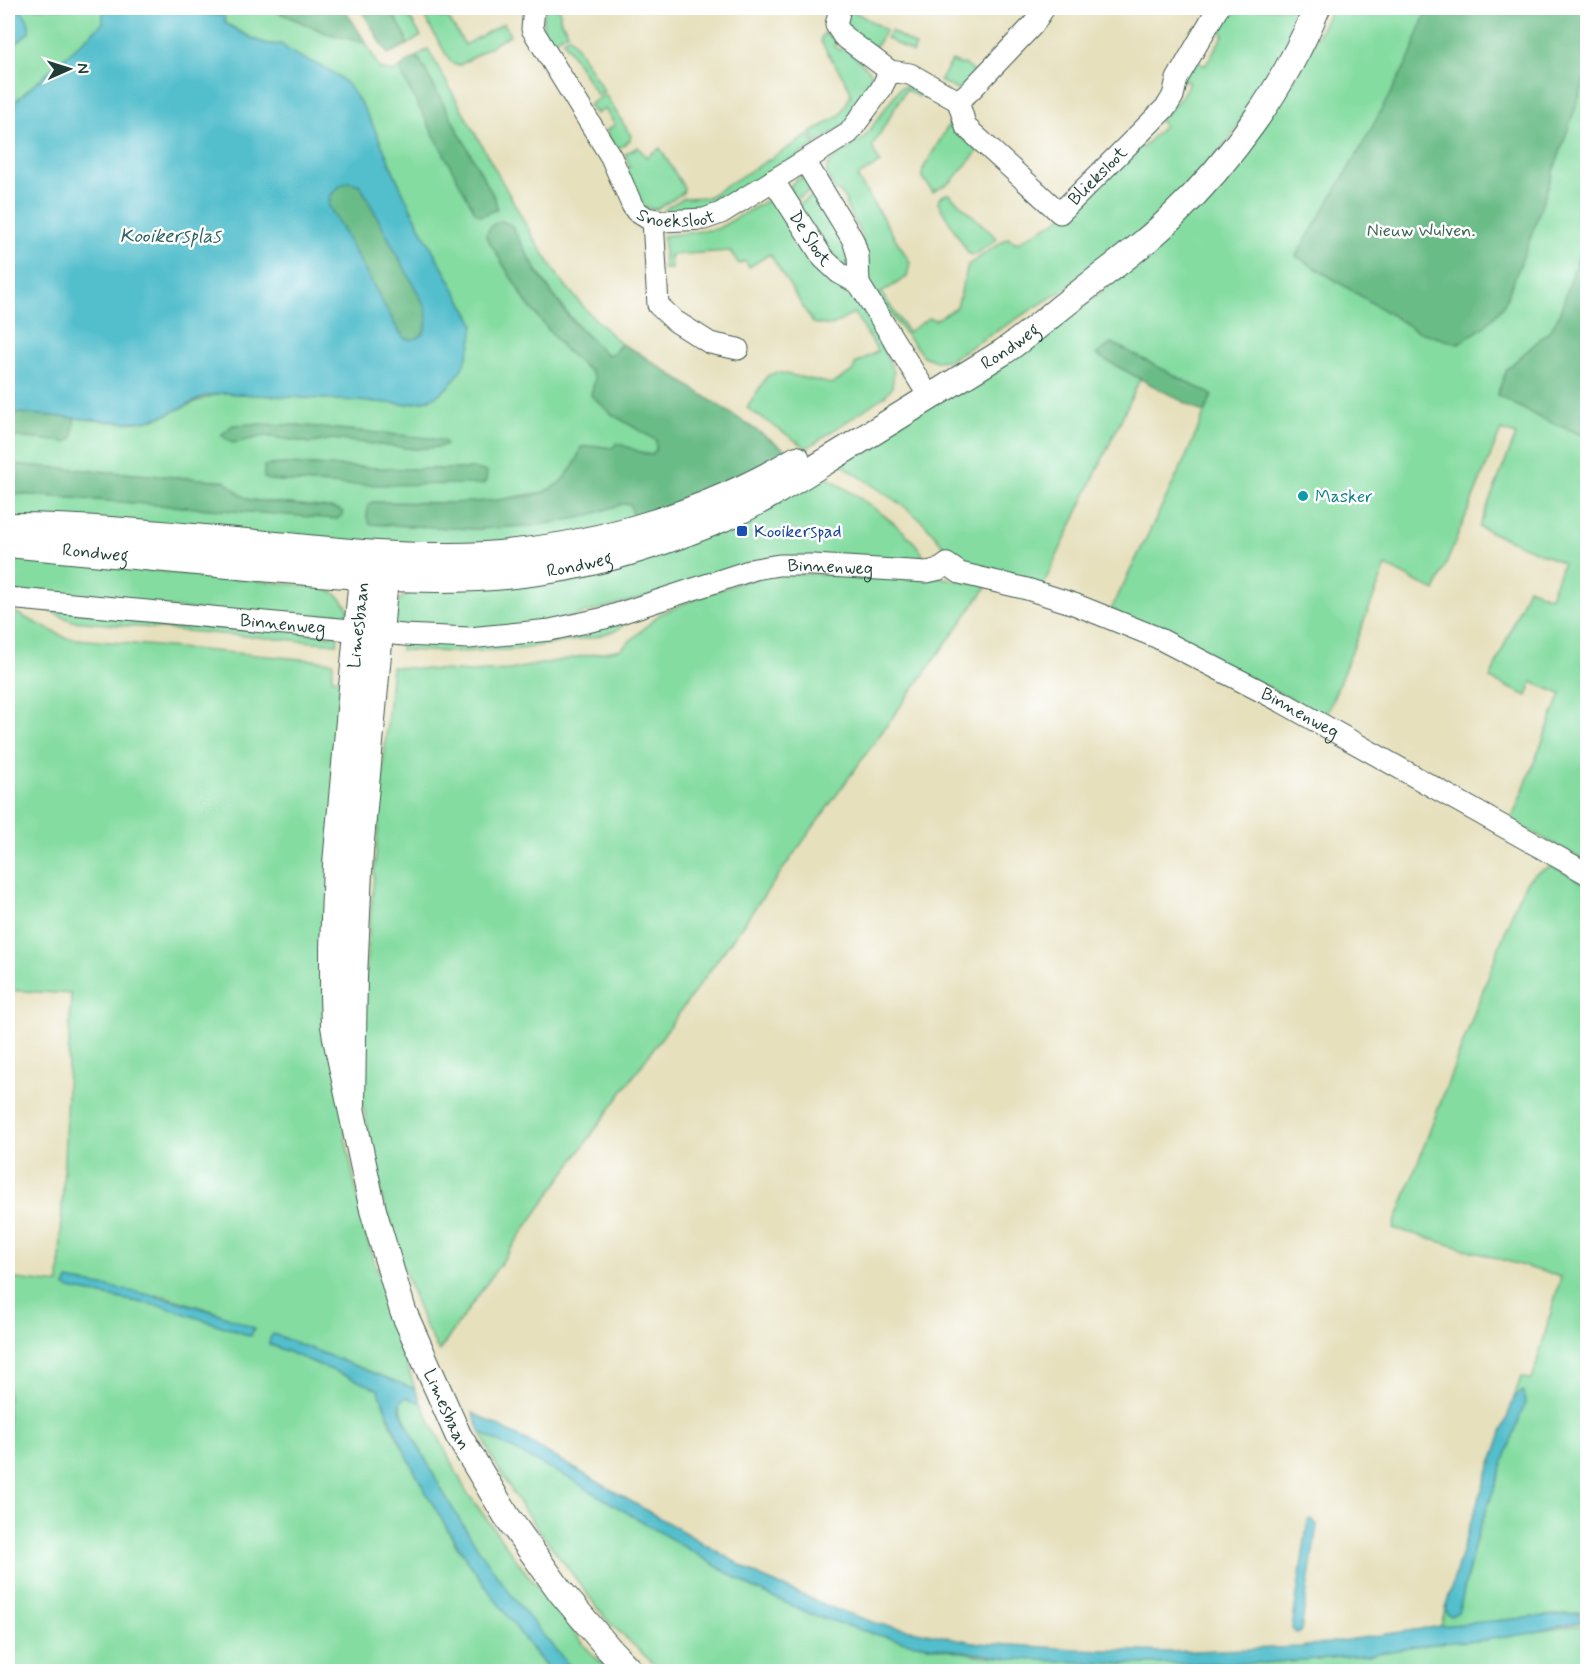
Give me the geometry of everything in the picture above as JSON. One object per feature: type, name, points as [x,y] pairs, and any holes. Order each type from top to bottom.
[{"type":"main road","name":"Rondweg","points":[[8,544],[373,577],[446,580],[540,572],[596,561],[679,536],[733,514],[779,490],[1021,322],[1081,291],[1154,234],[1190,200],[1257,116],[1303,38],[1317,8]]},
{"type":"main road","name":"Rondweg","points":[[8,526],[86,527],[374,554],[451,556],[524,551],[597,537],[667,518],[718,499],[770,475],[925,390]]},
{"type":"main road","name":"Limesbaan","points":[[374,554],[364,672],[336,864],[333,948],[334,1026],[352,1104],[360,1153],[403,1311],[458,1435],[506,1515],[560,1591],[609,1649],[631,1671]]},
{"type":"street","name":"Snoeksloot","points":[[534,8],[532,29],[611,157],[632,206],[642,215],[653,220],[705,219],[721,213],[805,161],[854,128],[881,89],[890,71]]},
{"type":"street","points":[[840,8],[836,25],[843,36],[890,71],[910,74],[958,101],[1033,25],[1044,8]]},
{"type":"street","name":"Blieksloot","points":[[958,101],[966,127],[1059,213],[1167,106],[1173,96],[1177,79],[1218,8]]},
{"type":"street","name":"De Sloot","points":[[805,161],[856,247],[859,284],[925,390]]},
{"type":"street","name":"De Sloot","points":[[773,180],[823,258],[839,273],[859,284]]},
{"type":"street","points":[[653,220],[658,305],[675,321],[710,343],[738,349]]},
{"type":"street","name":"Binnenweg","points":[[8,598],[368,639],[469,638],[550,630],[605,618],[766,566],[813,565],[927,572],[940,569],[947,564],[960,573],[1027,589],[1074,604],[1156,637],[1282,702],[1587,874]]},
{"type":"green space","points":[[17,8],[103,8],[103,23],[8,108],[8,51],[29,32],[25,15]]},
{"type":"green space","points":[[197,8],[269,8],[326,33],[366,43],[380,69],[393,72],[404,65],[401,72],[410,90],[497,209],[495,199],[419,59],[414,58],[428,49],[534,239],[560,279],[587,311],[621,344],[614,353],[607,355],[565,311],[531,261],[511,225],[486,236],[526,302],[565,350],[591,372],[595,379],[591,395],[613,415],[656,440],[657,449],[652,455],[598,446],[577,462],[559,484],[544,492],[480,503],[372,502],[370,524],[477,529],[540,525],[583,517],[622,504],[630,504],[635,522],[474,552],[8,522],[8,493],[263,513],[338,509],[250,500],[241,496],[225,481],[8,464],[8,436],[68,442],[73,437],[74,418],[118,422],[144,421],[164,416],[223,393],[407,404],[438,394],[448,387],[461,367],[474,324],[419,224],[372,125],[350,88],[334,73],[297,56],[281,44],[259,41],[225,23],[224,16],[205,13]],"holes":[[[296,425],[429,438],[415,449],[332,439],[311,443],[266,436]],[[268,465],[404,469],[476,469],[346,485],[270,480]]]},
{"type":"green space","points":[[269,8],[344,8],[366,43],[326,33]]},
{"type":"green space","points":[[360,8],[389,8],[405,34],[407,45],[388,54]]},
{"type":"green space","points":[[389,8],[404,8],[421,36],[407,45],[405,34]]},
{"type":"green space","points":[[419,8],[434,8],[441,18],[447,16],[465,45],[504,23],[510,35],[460,65],[455,65],[450,61]]},
{"type":"green space","points":[[546,8],[560,8],[560,19],[568,32],[555,40],[549,41],[543,28]]},
{"type":"green space","points":[[848,8],[886,30],[875,48],[844,28]]},
{"type":"green space","points":[[1228,8],[1308,8],[1290,45],[1229,140],[1158,218],[1067,288],[949,360],[936,361],[923,356],[882,304],[867,279],[862,235],[845,204],[847,202],[840,192],[835,190],[829,179],[827,168],[831,161],[864,138],[900,88],[907,85],[921,94],[919,97],[906,89],[872,147],[880,163],[857,177],[910,262],[907,277],[881,293],[908,332],[929,318],[936,320],[957,307],[968,265],[1008,238],[1017,243],[1058,220],[1137,143],[1142,148],[1164,126],[1160,121],[1181,97],[1189,83],[1181,78],[1195,60],[1205,66],[1224,34],[1214,27]]},
{"type":"green space","name":"Nieuw Wulven.","points":[[1332,8],[1587,8],[1587,862],[1511,821],[1561,694],[1532,682],[1527,696],[1490,679],[1528,588],[1550,597],[1563,563],[1479,527],[1516,435],[1501,430],[1435,591],[1386,566],[1326,716],[1111,610],[1186,457],[1212,395],[1112,343],[1097,355],[1140,379],[1043,586],[961,566],[924,523],[909,510],[837,461],[1076,312],[1164,240],[1293,82]]},
{"type":"green space","points":[[1427,8],[1587,8],[1587,74],[1529,242],[1504,305],[1484,327],[1458,344],[1417,331],[1296,256],[1358,153],[1410,57]]},
{"type":"green space","points":[[891,31],[916,46],[913,53],[886,38]]},
{"type":"green space","points":[[824,33],[838,41],[834,45],[840,50],[844,47],[868,69],[874,82],[851,121],[818,143],[811,133],[840,115],[851,95],[849,87],[821,42]]},
{"type":"green space","points":[[570,36],[604,91],[597,95],[563,40]]},
{"type":"green space","points":[[414,58],[419,59],[495,199],[497,209],[481,216],[475,212],[401,72],[404,65]]},
{"type":"green space","points":[[952,61],[961,65],[965,64],[975,73],[959,91],[940,81]]},
{"type":"green space","points":[[605,94],[631,136],[630,140],[621,147],[615,147],[606,131],[615,124],[605,109],[596,114],[589,105]]},
{"type":"green space","points":[[952,124],[958,127],[955,132],[964,140],[968,136],[978,151],[951,182],[933,192],[922,176],[923,169],[948,126]]},
{"type":"green space","points":[[809,135],[816,145],[710,210],[662,214],[665,209],[683,198],[708,197]]},
{"type":"green space","points":[[638,147],[646,157],[660,148],[684,188],[683,193],[657,209],[643,206],[626,169],[630,167],[625,154]]},
{"type":"green space","points":[[798,178],[806,178],[815,187],[793,201],[790,186]]},
{"type":"green space","points":[[349,181],[360,185],[426,308],[426,326],[418,338],[405,339],[397,328],[329,206],[330,196],[341,185]]},
{"type":"green space","points":[[818,192],[849,243],[853,267],[842,268],[796,206]]},
{"type":"green space","points":[[949,194],[997,238],[995,241],[974,255],[969,254],[938,203],[939,198]]},
{"type":"green space","points":[[766,201],[775,203],[849,287],[866,312],[894,372],[892,387],[886,395],[807,448],[747,408],[767,376],[777,372],[832,384],[853,371],[855,364],[878,351],[854,313],[832,326],[813,323],[770,254],[749,267],[745,261],[739,264],[730,251],[670,255],[671,269],[664,269],[664,236],[717,229]]},
{"type":"green space","points":[[502,221],[511,225],[537,272],[571,320],[607,355],[614,353],[621,344],[637,352],[794,455],[635,522],[630,504],[622,504],[583,517],[540,525],[477,529],[370,524],[367,518],[368,505],[372,502],[477,502],[544,492],[558,484],[568,474],[581,447],[612,448],[617,443],[652,455],[656,449],[656,440],[613,415],[591,395],[595,379],[591,372],[565,350],[526,302],[486,236],[492,226]]},
{"type":"green space","points":[[1587,231],[1587,437],[1540,418],[1497,395],[1507,369],[1551,329],[1559,315]]},
{"type":"green space","points":[[1112,343],[1212,395],[1204,413],[1096,355]]},
{"type":"green space","points":[[8,412],[74,418],[73,437],[68,442],[8,436]]},
{"type":"green space","points":[[233,425],[296,425],[429,438],[444,441],[446,445],[415,449],[332,439],[311,443],[266,436],[233,443],[221,435]]},
{"type":"green space","points":[[8,464],[225,481],[250,500],[338,509],[343,512],[337,519],[8,493]]},
{"type":"green space","points":[[283,464],[404,469],[476,469],[487,472],[486,481],[483,484],[346,485],[264,478],[264,466]]},
{"type":"green space","points":[[819,472],[861,499],[904,532],[923,555],[922,560],[871,558],[653,595],[544,624],[477,629],[390,628],[397,603],[405,595],[419,588]]},
{"type":"green space","points":[[8,549],[97,565],[320,587],[333,592],[343,600],[349,611],[352,625],[8,592]]},
{"type":"green space","points":[[770,573],[937,577],[988,585],[594,1131],[439,1351],[425,1326],[404,1270],[377,1180],[361,1094],[363,1002],[392,667],[471,672],[509,670],[621,649],[660,614],[707,594]]},
{"type":"green space","points":[[44,608],[338,636],[337,644],[72,621]]},
{"type":"green space","points":[[10,610],[66,638],[333,662],[332,678],[342,679],[345,1137],[367,1239],[415,1389],[273,1334],[269,1344],[378,1389],[393,1429],[456,1545],[535,1654],[551,1671],[8,1671],[8,1278],[59,1284],[71,994],[8,990]],"holes":[[[70,1289],[164,1296],[213,1311],[253,1328],[165,1307]]]},
{"type":"green space","points":[[634,616],[617,630],[595,637],[520,649],[457,652],[401,650],[401,642]]},
{"type":"green space","points":[[1552,866],[1588,885],[1587,1612],[1441,1626],[1445,1609],[1447,1614],[1461,1603],[1475,1542],[1523,1392],[1514,1398],[1521,1377],[1532,1380],[1561,1277],[1393,1228],[1517,900],[1530,878]]},
{"type":"green space","points":[[406,1397],[421,1403],[466,1491],[524,1570],[589,1651],[610,1671],[574,1671],[506,1589],[461,1522],[419,1447],[403,1416],[400,1402]]},
{"type":"green space","points":[[481,1433],[569,1477],[753,1588],[813,1615],[910,1643],[983,1656],[1125,1664],[1263,1663],[1367,1655],[1445,1642],[1477,1641],[1587,1624],[1587,1671],[661,1671],[606,1619],[521,1506],[492,1458]]},
{"type":"water","points":[[17,8],[27,18],[29,32],[8,51],[8,9]]},
{"type":"water","name":"Kooikersplas","points":[[103,8],[197,8],[205,13],[224,16],[225,23],[252,38],[266,43],[281,44],[297,56],[325,68],[342,79],[366,112],[419,224],[474,324],[467,357],[449,386],[430,399],[407,404],[223,393],[205,396],[166,415],[144,421],[121,422],[8,412],[8,108],[103,23]],"holes":[[[349,182],[360,185],[426,308],[426,326],[418,338],[405,339],[397,328],[329,206],[330,196],[341,185]]]},
{"type":"water","points":[[68,1280],[185,1303],[254,1328],[251,1336],[165,1307],[70,1289],[65,1287]]},
{"type":"water","points":[[273,1334],[415,1389],[421,1403],[406,1397],[400,1402],[400,1409],[444,1494],[495,1573],[574,1671],[551,1671],[476,1573],[415,1472],[378,1389],[269,1344]]},
{"type":"water","points":[[1523,1391],[1525,1403],[1475,1542],[1461,1603],[1458,1612],[1451,1616],[1445,1609],[1471,1521],[1514,1398]]},
{"type":"water","points":[[473,1413],[536,1446],[761,1577],[830,1607],[879,1624],[979,1643],[1166,1652],[1301,1647],[1441,1626],[1579,1613],[1581,1622],[1526,1634],[1477,1641],[1445,1642],[1367,1655],[1263,1663],[1125,1664],[1015,1659],[910,1643],[813,1615],[753,1588],[569,1478],[481,1433]]},
{"type":"water","points":[[1312,1519],[1317,1525],[1301,1631],[1296,1633],[1292,1629],[1308,1520]]},
{"type":"place","name":"Masker","points":[[1303,496]]},
{"type":"place","name":"Kooikerspad","points":[[742,531]]}]
